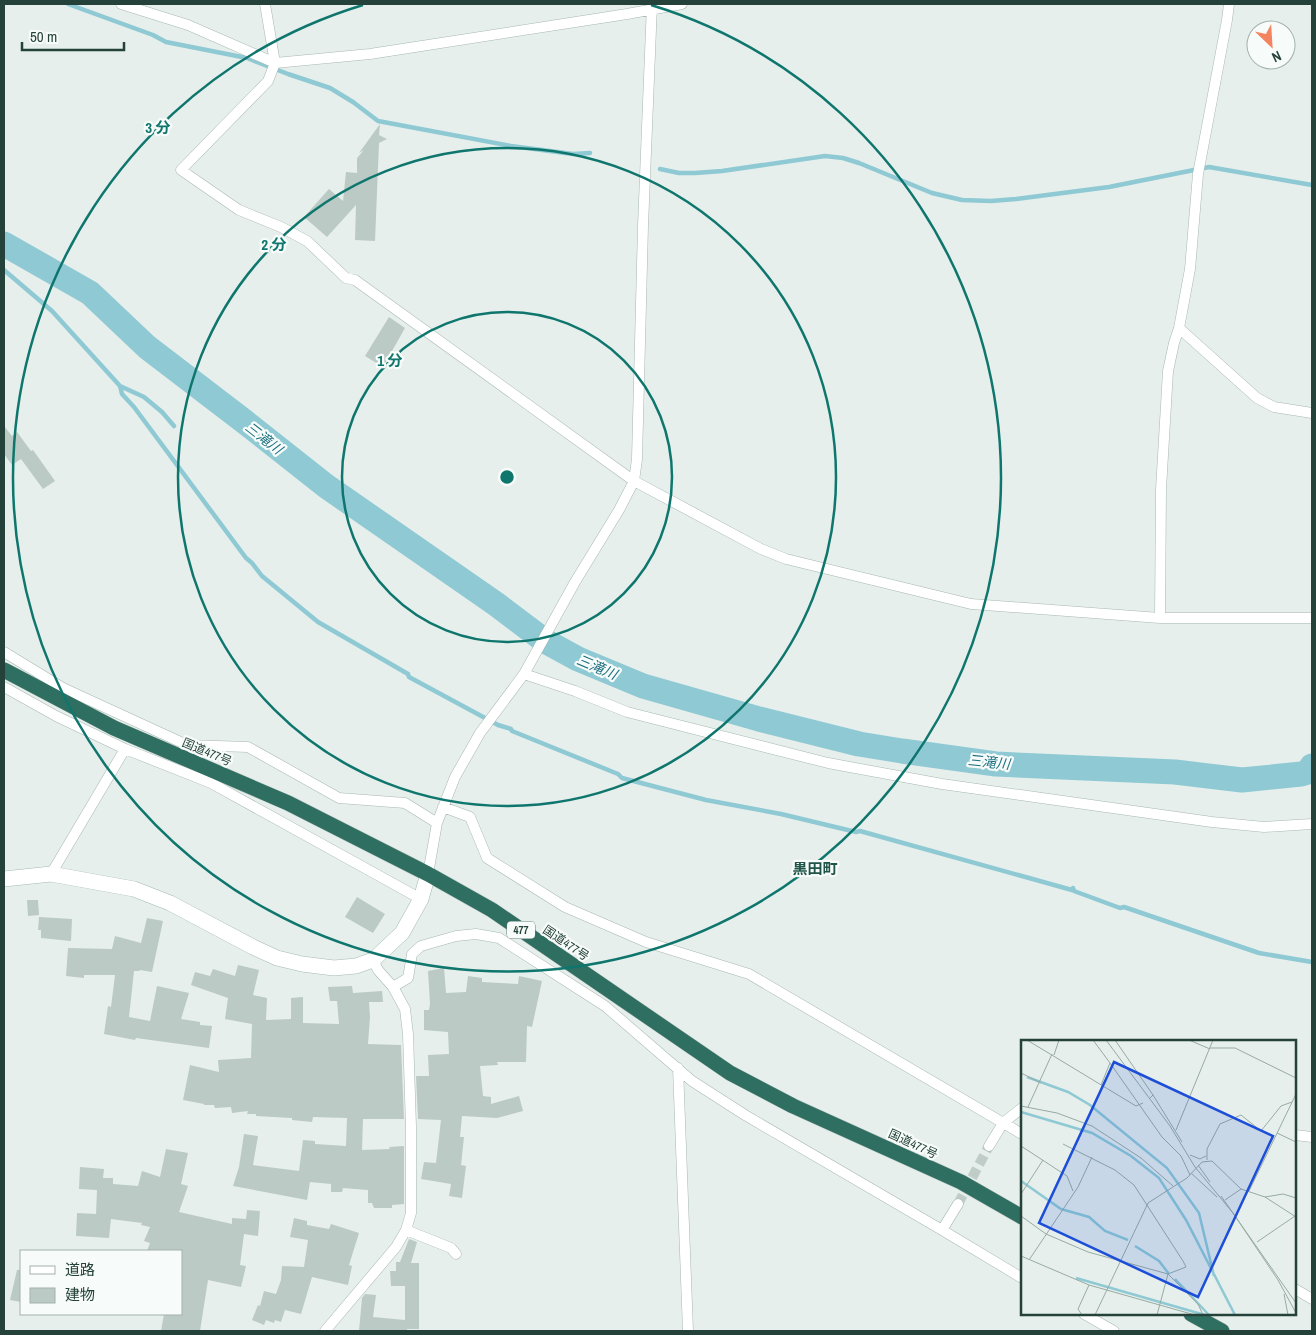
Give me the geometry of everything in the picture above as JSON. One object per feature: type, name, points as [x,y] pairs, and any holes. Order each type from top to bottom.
[{"type":"highway","name":"国道477号","points":[[4,670],[114,728],[288,803],[428,874],[492,910],[730,1073],[793,1106],[961,1182],[1021,1217]]},
{"type":"highway","points":[[1193,1315],[1222,1331]]},
{"type":"street","points":[[121,4],[188,25],[275,64],[370,54],[652,7],[682,4]]},
{"type":"street","points":[[265,4],[275,64],[268,81],[181,170],[239,210],[281,227],[307,241],[346,278],[355,280],[634,481],[761,549],[786,559],[970,604],[1160,618],[1312,618]]},
{"type":"street","points":[[1160,618],[1161,489],[1168,371],[1179,328],[1190,269],[1198,174],[1229,4]]},
{"type":"street","points":[[4,880],[51,874],[134,889],[170,903],[277,958],[302,964],[334,968],[356,966],[373,960],[402,933],[421,899],[438,823],[456,777],[480,733],[524,672],[634,481],[637,459],[643,226],[652,7]]},
{"type":"street","points":[[1179,328],[1257,398],[1274,407],[1312,414]]},
{"type":"street","points":[[4,652],[63,688],[187,745],[248,748],[340,798],[405,803],[438,823]]},
{"type":"street","points":[[524,672],[627,712],[837,765],[942,784],[1212,822],[1264,826],[1312,824]]},
{"type":"street","points":[[4,686],[56,716],[125,749],[211,783],[263,810],[421,899]]},
{"type":"street","points":[[51,874],[125,749]]},
{"type":"street","points":[[443,807],[470,817],[486,858],[565,907],[646,942],[749,974],[1021,1133]]},
{"type":"street","points":[[393,987],[408,978],[412,954],[421,946],[470,934],[499,938],[604,1006],[692,1081],[745,1116],[1021,1277]]},
{"type":"street","points":[[325,1331],[396,1247],[406,1230],[411,1213],[408,1034],[405,1009],[393,987],[378,970],[373,960]]},
{"type":"street","points":[[678,1068],[688,1331]]},
{"type":"street","points":[[989,1146],[1003,1123],[1021,1109]]},
{"type":"street","points":[[1296,1135],[1312,1137]]},
{"type":"street","points":[[942,1230],[958,1204]]},
{"type":"street","points":[[406,1230],[451,1248],[456,1254]]},
{"type":"street","points":[[1296,1290],[1312,1299]]},
{"type":"street","points":[[1086,1315],[1114,1331]]},
{"type":"building","points":[[380,124],[379,135],[387,139],[379,143],[375,241],[355,240],[356,205],[327,237],[304,217],[329,189],[343,201],[346,172],[357,173],[357,158],[364,150],[359,153]]},
{"type":"building","points":[[389,317],[405,328],[383,367],[365,356]]},
{"type":"building","points":[[4,426],[12,436],[17,432],[31,451],[33,450],[55,481],[43,489],[21,459],[12,465],[4,454]]},
{"type":"building","points":[[357,897],[385,914],[373,933],[345,917]]},
{"type":"building","points":[[27,900],[38,900],[39,915],[28,916]]},
{"type":"building","points":[[39,917],[72,919],[71,941],[41,938],[41,930],[38,930]]},
{"type":"building","points":[[147,918],[163,921],[152,972],[134,971],[129,1017],[150,1021],[157,986],[189,993],[181,1019],[200,1022],[200,1025],[212,1026],[209,1048],[136,1038],[135,1040],[104,1034],[108,1006],[111,1007],[115,975],[84,975],[84,978],[66,976],[68,948],[112,949],[115,936],[141,943]]},
{"type":"building","points":[[238,965],[259,970],[253,995],[267,998],[266,1020],[291,1019],[291,998],[303,997],[303,1023],[339,1024],[337,1001],[330,1001],[328,987],[352,986],[353,993],[382,991],[383,1002],[369,1002],[368,1044],[401,1045],[404,1119],[363,1119],[362,1150],[390,1149],[389,1147],[404,1146],[404,1204],[392,1205],[392,1208],[374,1208],[372,1203],[368,1203],[368,1190],[343,1188],[342,1192],[331,1192],[331,1184],[310,1182],[307,1200],[233,1186],[239,1167],[244,1134],[258,1136],[253,1165],[299,1171],[303,1140],[315,1141],[315,1144],[346,1146],[347,1118],[313,1117],[312,1122],[292,1120],[292,1118],[256,1116],[256,1114],[247,1114],[248,1111],[232,1113],[231,1107],[215,1108],[214,1105],[204,1105],[183,1100],[190,1065],[219,1072],[218,1060],[251,1058],[252,1024],[225,1019],[228,998],[191,985],[195,972],[210,976],[213,969],[235,976]]},
{"type":"building","points":[[444,968],[446,993],[466,992],[468,976],[482,978],[482,982],[518,984],[519,976],[542,981],[532,1027],[527,1026],[526,1062],[497,1062],[498,1065],[480,1066],[483,1096],[491,1097],[491,1104],[519,1096],[523,1111],[497,1118],[462,1116],[460,1137],[464,1137],[461,1165],[466,1166],[462,1198],[449,1196],[451,1184],[421,1179],[424,1162],[436,1163],[441,1120],[418,1119],[416,1076],[429,1076],[428,1055],[449,1054],[448,1032],[424,1030],[424,1010],[429,1010],[430,1004],[428,971]]},
{"type":"building","points":[[166,1149],[188,1153],[181,1184],[188,1186],[179,1212],[232,1224],[232,1218],[246,1219],[247,1210],[260,1211],[258,1236],[244,1234],[240,1265],[246,1266],[241,1287],[208,1280],[200,1331],[161,1331],[164,1315],[182,1315],[182,1250],[147,1250],[150,1243],[144,1241],[150,1227],[141,1225],[142,1223],[111,1219],[109,1238],[76,1236],[77,1213],[96,1214],[97,1190],[79,1189],[80,1167],[104,1169],[103,1178],[113,1178],[113,1184],[138,1186],[142,1171],[160,1177]]},
{"type":"building","points":[[294,1218],[307,1221],[307,1225],[329,1229],[331,1224],[359,1233],[349,1265],[352,1266],[348,1285],[312,1277],[301,1314],[285,1310],[281,1322],[275,1320],[274,1323],[266,1320],[264,1325],[252,1320],[258,1305],[260,1306],[264,1291],[276,1294],[281,1280],[282,1266],[304,1267],[308,1240],[290,1237]]},
{"type":"building","points":[[409,1239],[417,1242],[411,1263],[419,1263],[419,1329],[407,1329],[407,1331],[359,1331],[362,1298],[365,1294],[376,1295],[373,1317],[405,1320],[405,1286],[391,1286],[390,1271],[396,1271],[396,1262],[400,1262]]},
{"type":"building","points":[[17,1270],[20,1270],[20,1302],[10,1300]]},
{"type":"waterway","points":[[68,4],[153,35],[166,42],[247,58],[330,88],[378,121],[511,146],[573,154],[590,153]]},
{"type":"waterway","points":[[660,169],[679,173],[722,171],[825,156],[843,158],[859,163],[932,193],[962,200],[991,201],[1109,187],[1209,167],[1312,185]]},
{"type":"waterway","name":"三滝川","points":[[4,244],[90,293],[147,347],[326,486],[496,604],[545,641],[578,659],[643,686],[759,719],[859,744],[996,764],[1175,772],[1242,780],[1301,774],[1308,772],[1312,766]]},
{"type":"waterway","points":[[4,270],[52,311],[120,386],[144,397],[162,412],[174,426]]},
{"type":"waterway","points":[[120,386],[122,394],[134,407],[246,558],[262,576],[318,622],[408,674],[409,677],[498,725],[618,774],[622,778],[706,800],[781,814],[856,832],[860,831],[1072,890],[1073,888],[1074,891],[1120,908],[1124,907],[1259,953],[1312,962]]},
{"type":"tunnel","points":[[958,1204],[989,1146]]},
{"type":"district","name":"黒田町","points":[[815,869]]}]
